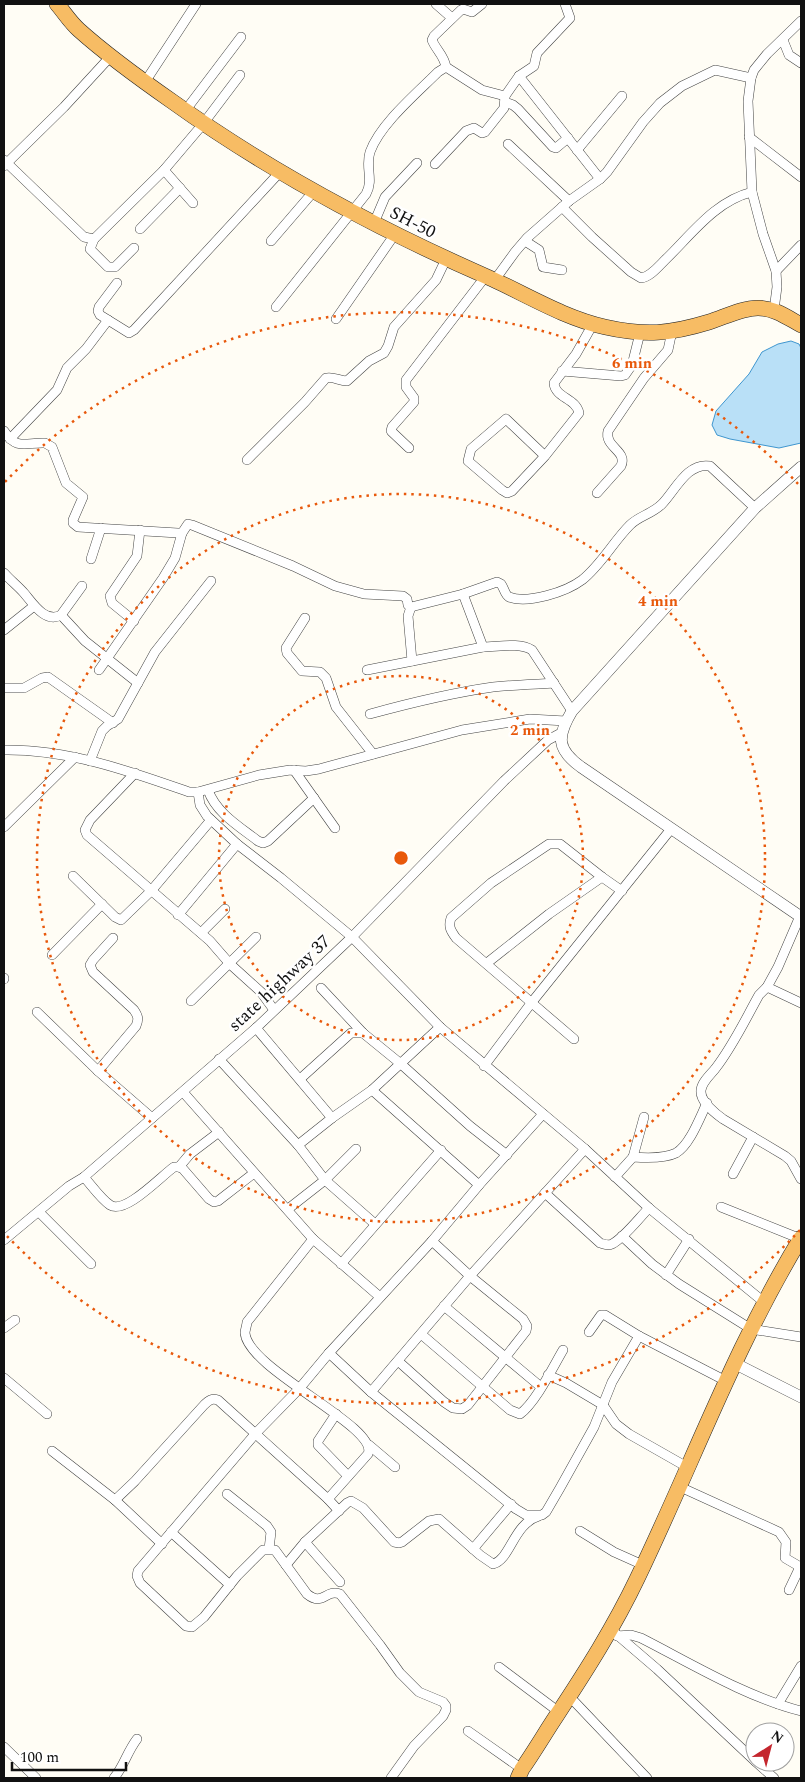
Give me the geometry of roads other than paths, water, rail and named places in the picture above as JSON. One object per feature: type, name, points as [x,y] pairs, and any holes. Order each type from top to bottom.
[{"type":"highway","name":"SH-50","points":[[64,6],[76,28],[110,56],[203,124],[280,172],[374,224],[546,306],[592,324],[640,333],[672,332],[746,310],[759,308],[774,310],[801,325]]},
{"type":"highway","points":[[520,1774],[559,1712],[614,1633],[734,1363],[764,1302],[801,1238]]},
{"type":"street","points":[[145,82],[196,4]]},
{"type":"street","points":[[436,4],[452,18]]},
{"type":"street","points":[[482,4],[472,12],[464,9],[434,36],[432,40],[444,57],[446,67],[482,90],[505,99],[518,109],[553,147],[556,148],[568,138]]},
{"type":"street","points":[[435,164],[466,131],[474,128],[479,132],[485,132],[502,111],[505,99],[519,76],[534,66],[537,53],[570,18],[566,4]]},
{"type":"street","points":[[774,310],[776,271],[752,192],[748,101],[751,78],[759,64],[801,21]]},
{"type":"street","points":[[185,111],[241,37]]},
{"type":"street","points":[[782,40],[789,55],[801,63]]},
{"type":"street","points":[[94,239],[84,237],[5,163],[64,107],[110,56]]},
{"type":"street","points":[[276,306],[354,212],[370,189],[369,155],[386,125],[438,72],[446,67]]},
{"type":"street","points":[[409,448],[391,431],[392,427],[414,402],[414,398],[406,387],[406,380],[490,279],[525,241],[565,204],[600,179],[642,122],[660,103],[682,86],[715,70],[751,78]]},
{"type":"street","points":[[134,248],[115,266],[108,267],[90,248],[94,239],[164,170],[203,124],[240,75]]},
{"type":"street","points":[[519,76],[600,179]]},
{"type":"street","points":[[577,150],[622,96]]},
{"type":"street","points":[[749,137],[801,177]]},
{"type":"street","points":[[508,144],[565,204],[592,237],[640,278],[649,275],[686,241],[711,213],[741,195],[752,192]]},
{"type":"street","points":[[374,224],[385,197],[418,163]]},
{"type":"street","points":[[164,170],[193,203]]},
{"type":"street","points":[[117,283],[98,311],[100,315],[129,333],[134,330],[280,172]]},
{"type":"street","points":[[140,229],[180,188]]},
{"type":"street","points":[[271,242],[314,191]]},
{"type":"street","points":[[336,319],[394,234]]},
{"type":"street","points":[[525,241],[539,250],[543,267],[562,270]]},
{"type":"street","points":[[776,271],[801,245]]},
{"type":"street","points":[[247,460],[305,402],[326,378],[347,380],[368,361],[384,353],[394,327],[436,280],[446,259]]},
{"type":"street","points":[[10,439],[57,390],[67,368],[86,349],[108,320]]},
{"type":"street","points":[[545,456],[506,419],[471,449],[468,461],[508,493],[545,456],[579,413],[578,408],[554,387],[555,379],[576,354],[592,324]]},
{"type":"street","points":[[597,493],[621,466],[623,461],[623,457],[609,442],[608,431],[644,378],[668,350],[672,332]]},
{"type":"street","points":[[562,371],[626,375],[632,365],[640,333]]},
{"type":"street","points":[[4,431],[10,439],[20,444],[45,443],[52,448],[66,483],[83,497],[74,516],[73,523],[78,526],[182,533]]},
{"type":"street","points":[[411,607],[463,594],[497,582],[502,584],[506,594],[510,597],[530,599],[557,592],[575,584],[603,559],[628,527],[636,520],[654,512],[688,473],[697,467],[710,466],[755,508]]},
{"type":"street","points":[[801,467],[755,508],[572,711],[561,733],[561,743],[572,761],[800,917],[767,987],[759,995],[726,1055],[703,1085],[701,1093],[707,1103],[723,1119],[791,1161],[801,1179]]},
{"type":"street","points":[[99,670],[170,567],[175,558],[182,533],[188,524],[335,586],[364,594],[403,596],[411,607]]},
{"type":"street","points":[[91,559],[101,528]]},
{"type":"street","points":[[134,620],[112,603],[110,596],[137,556],[140,530]]},
{"type":"street","points":[[4,573],[24,592],[34,606],[50,618],[56,618],[61,615],[82,586]]},
{"type":"street","points":[[90,761],[102,731],[118,719],[155,652],[211,581]]},
{"type":"street","points":[[463,594],[483,648]]},
{"type":"street","points":[[4,630],[34,606]]},
{"type":"street","points":[[411,607],[408,616],[412,661]]},
{"type":"street","points":[[61,615],[106,660],[138,684]]},
{"type":"street","points":[[305,618],[286,648],[286,652],[302,671],[320,672],[326,678],[336,707],[372,754]]},
{"type":"street","points":[[367,670],[483,648],[526,647],[537,656],[572,711]]},
{"type":"street","points":[[4,688],[24,688],[42,678],[48,677],[113,723]]},
{"type":"street","points":[[370,714],[405,704],[485,689],[554,682]]},
{"type":"street","points":[[4,750],[36,751],[75,757],[136,773],[189,792],[198,792],[259,775],[319,769],[462,730],[518,720],[543,719],[566,722]]},
{"type":"street","name":"state highway 37","points":[[4,1240],[70,1186],[84,1177],[256,1028],[352,937],[504,781],[548,740],[561,733]]},
{"type":"street","points":[[4,827],[75,757]]},
{"type":"street","points":[[294,770],[335,828]]},
{"type":"street","points":[[136,773],[90,820],[85,830],[87,835],[215,946],[230,964],[261,992],[274,1010]]},
{"type":"street","points":[[208,790],[211,798],[223,813],[258,842],[263,843],[268,841],[314,798]]},
{"type":"street","points":[[198,792],[202,810],[211,820],[237,844],[352,937],[440,1027],[484,1066],[585,1149],[649,1208],[764,1302]]},
{"type":"street","points":[[73,876],[115,917],[121,920],[151,891],[211,820]]},
{"type":"street","points":[[484,1066],[532,1002],[671,829]]},
{"type":"street","points":[[178,915],[237,844]]},
{"type":"street","points":[[574,1039],[456,938],[450,930],[449,924],[451,918],[491,883],[549,844],[560,844],[622,891]]},
{"type":"street","points":[[487,963],[549,914],[602,877]]},
{"type":"street","points":[[52,954],[102,904]]},
{"type":"street","points":[[201,934],[225,909]]},
{"type":"street","points":[[191,1001],[256,937]]},
{"type":"street","points":[[98,1071],[136,1026],[138,1020],[134,1010],[93,972],[90,966],[113,938]]},
{"type":"street","points":[[767,987],[801,1003]]},
{"type":"street","points":[[321,988],[363,1033],[401,1064],[470,1126],[507,1155]]},
{"type":"street","points":[[37,1012],[98,1071],[152,1118]]},
{"type":"street","points":[[298,1146],[332,1118],[372,1090],[440,1027]]},
{"type":"street","points":[[256,1028],[332,1118]]},
{"type":"street","points":[[300,1079],[351,1033],[363,1033]]},
{"type":"street","points":[[219,1059],[298,1146],[325,1180],[375,1224]]},
{"type":"street","points":[[372,1090],[479,1185]]},
{"type":"street","points":[[183,1092],[313,1239],[380,1297]]},
{"type":"street","points":[[633,1157],[650,1158],[676,1153],[695,1128],[707,1103]]},
{"type":"street","points":[[391,1778],[414,1746],[443,1716],[446,1706],[443,1702],[419,1692],[400,1673],[340,1594],[330,1594],[320,1599],[312,1598],[307,1594],[275,1550],[264,1550],[230,1584],[192,1627],[186,1626],[140,1583],[137,1576],[138,1571],[256,1433],[299,1389],[329,1353],[432,1241],[479,1185],[544,1114]]},
{"type":"street","points":[[615,1177],[633,1157],[644,1117]]},
{"type":"street","points":[[84,1177],[110,1205],[116,1208],[123,1207],[174,1167],[179,1167],[190,1154],[219,1132]]},
{"type":"street","points":[[733,1174],[753,1137]]},
{"type":"street","points":[[288,1209],[325,1180],[356,1149]]},
{"type":"street","points":[[371,1392],[470,1276],[585,1149]]},
{"type":"street","points":[[341,1264],[441,1150]]},
{"type":"street","points":[[179,1167],[214,1202],[218,1201],[254,1173]]},
{"type":"street","points":[[544,1193],[600,1243],[606,1245],[611,1245],[622,1236],[649,1208]]},
{"type":"street","points":[[720,1207],[801,1238]]},
{"type":"street","points":[[39,1212],[91,1264]]},
{"type":"street","points":[[622,1236],[666,1275],[751,1329],[801,1337]]},
{"type":"street","points":[[313,1239],[247,1322],[245,1333],[248,1342],[256,1352],[299,1389],[336,1414],[395,1467]]},
{"type":"street","points":[[666,1275],[689,1239]]},
{"type":"street","points":[[398,1361],[453,1408],[462,1409],[468,1405],[526,1331],[526,1323],[432,1241]]},
{"type":"street","points":[[444,1306],[541,1387]]},
{"type":"street","points":[[588,1332],[601,1315],[605,1315],[639,1336],[726,1381]]},
{"type":"street","points":[[4,1328],[14,1320]]},
{"type":"street","points":[[421,1334],[510,1410],[520,1414],[541,1387],[563,1350]]},
{"type":"street","points":[[286,1565],[305,1542],[351,1501],[356,1502],[363,1508],[390,1538],[399,1543],[429,1521],[439,1519],[493,1564],[499,1563],[522,1527],[532,1518],[542,1515],[550,1504],[599,1418],[612,1382],[639,1336]]},
{"type":"street","points":[[329,1353],[371,1392],[511,1504],[526,1514],[542,1515]]},
{"type":"street","points":[[734,1363],[801,1397]]},
{"type":"street","points":[[548,1375],[566,1383],[603,1405],[616,1424],[629,1434],[687,1467]]},
{"type":"street","points":[[4,1378],[46,1414]]},
{"type":"street","points":[[115,1500],[209,1400],[214,1399],[218,1400],[256,1433],[328,1499],[338,1511]]},
{"type":"street","points":[[336,1414],[318,1440],[318,1445],[348,1476]]},
{"type":"street","points":[[328,1499],[368,1454],[370,1450],[369,1445]]},
{"type":"street","points":[[52,1451],[115,1500],[162,1544]]},
{"type":"street","points":[[678,1486],[779,1532],[786,1542],[785,1558],[797,1565],[799,1569],[789,1590]]},
{"type":"street","points":[[227,1494],[268,1526],[271,1532],[269,1549]]},
{"type":"street","points":[[473,1549],[511,1504]]},
{"type":"street","points":[[580,1531],[614,1552],[643,1565]]},
{"type":"street","points":[[172,1532],[230,1584]]},
{"type":"street","points":[[305,1542],[340,1582]]},
{"type":"street","points":[[614,1633],[640,1638],[746,1692],[801,1711]]},
{"type":"street","points":[[614,1633],[657,1669],[745,1753]]},
{"type":"street","points":[[778,1704],[801,1666]]},
{"type":"street","points":[[499,1668],[559,1712]]},
{"type":"street","points":[[570,1697],[648,1778]]},
{"type":"street","points":[[468,1731],[520,1774]]},
{"type":"street","points":[[114,1778],[137,1739]]},
{"type":"street","points":[[4,1747],[36,1778]]},
{"type":"water","points":[[791,341],[799,344],[801,348],[801,443],[779,448],[717,435],[712,425],[716,411],[749,374],[762,352],[778,344]]}]
